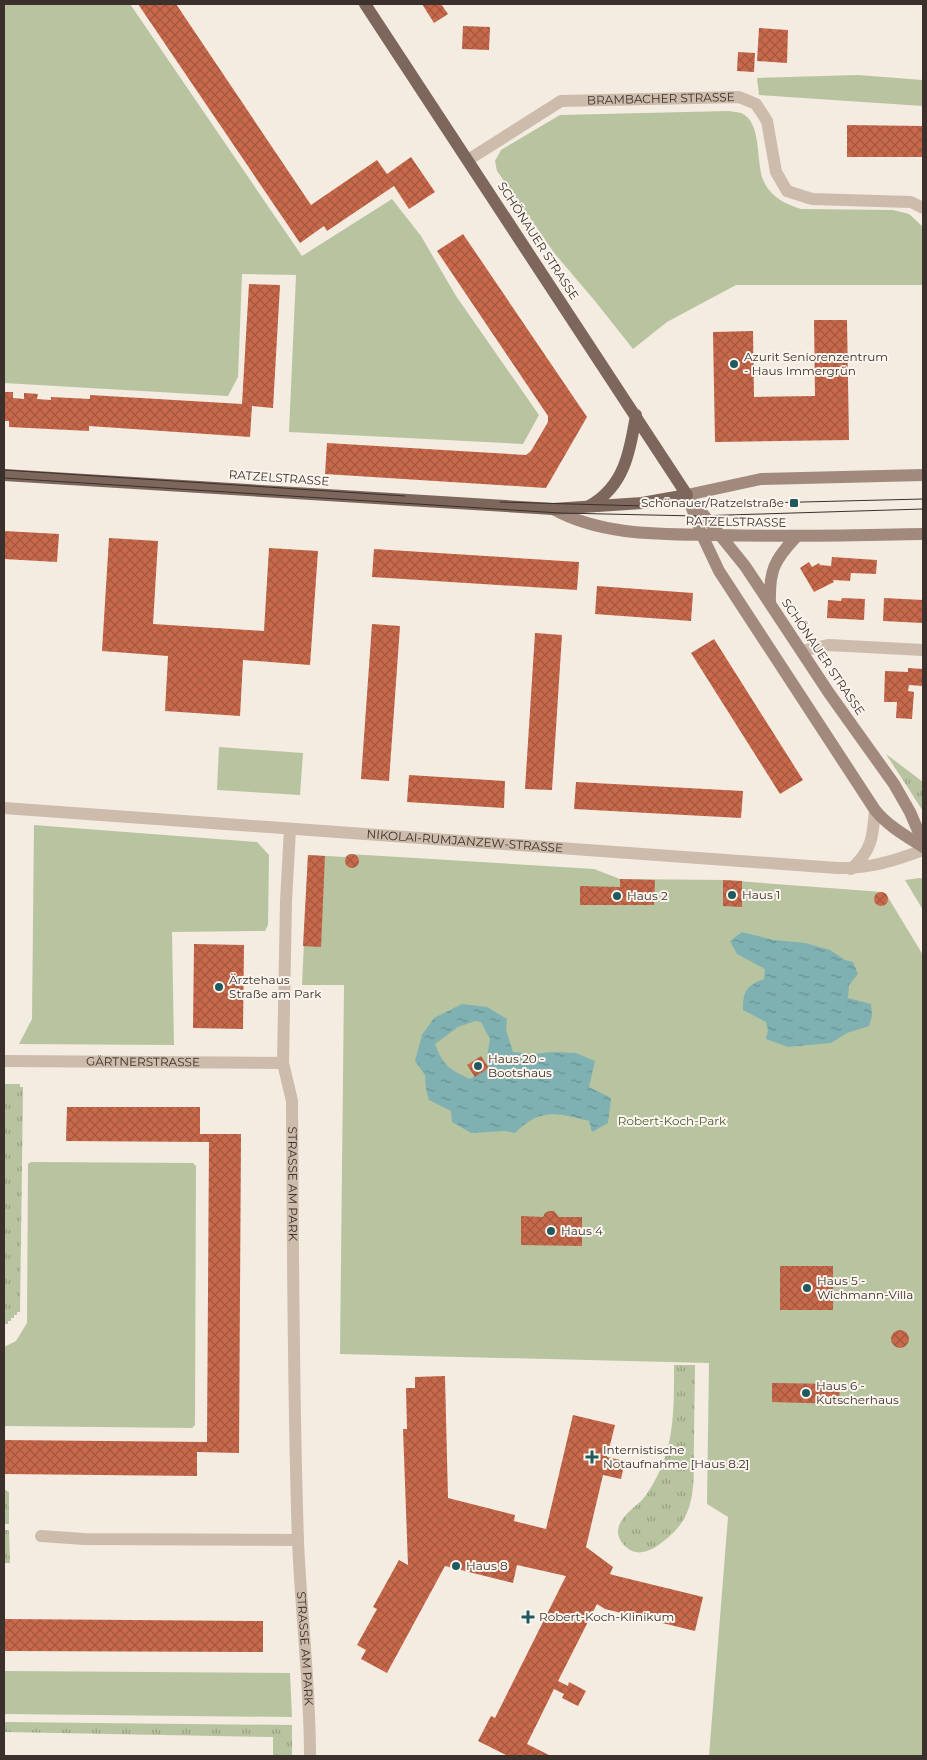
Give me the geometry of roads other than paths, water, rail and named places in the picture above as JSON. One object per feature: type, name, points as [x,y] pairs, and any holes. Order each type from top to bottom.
[{"type":"main road","name":"SCHÖNAUER STRASSE","points":[[365,4],[687,495],[745,566],[838,707],[894,784],[910,812],[923,842]]},
{"type":"main road","points":[[589,506],[600,500],[611,489],[623,469],[629,451],[636,415]]},
{"type":"main road","name":"RATZELSTRASSE","points":[[4,474],[553,509],[642,503],[761,479],[923,475]]},
{"type":"main road","name":"SCHÖNAUER STRASSE","points":[[687,495],[702,535],[719,571],[875,810],[896,830],[923,848]]},
{"type":"main road","name":"RATZELSTRASSE","points":[[553,509],[578,521],[599,527],[642,533],[796,536],[923,534]]},
{"type":"main road","points":[[770,603],[770,581],[774,566],[779,556],[796,536]]},
{"type":"street","name":"BRAMBACHER STRASSE","points":[[468,160],[561,101],[739,97],[756,104],[767,121],[776,172],[787,191],[812,199],[912,202],[923,208]]},
{"type":"street","points":[[802,651],[828,645],[923,650]]},
{"type":"street","name":"NIKOLAI-RUMJANZEW-STRASSE","points":[[4,808],[851,869],[888,863],[923,848]]},
{"type":"street","points":[[851,869],[860,861],[872,840],[875,810]]},
{"type":"street","name":"STRASSE AM PARK","points":[[290,829],[286,901],[283,1063],[292,1101],[293,1350],[298,1540],[310,1714],[310,1756]]},
{"type":"street","name":"GÄRTNERSTRASSE","points":[[4,1061],[283,1063]]},
{"type":"street","points":[[41,1536],[84,1540],[298,1540]]},
{"type":"water","points":[[742,932],[774,940],[805,943],[830,950],[845,960],[853,962],[858,974],[849,985],[848,998],[871,1004],[872,1016],[869,1026],[847,1033],[831,1043],[788,1047],[766,1039],[768,1030],[766,1022],[743,1010],[747,990],[753,984],[764,979],[765,969],[737,954],[730,941]]},
{"type":"water","points":[[462,1004],[487,1007],[507,1019],[506,1030],[513,1052],[533,1054],[553,1052],[576,1053],[595,1061],[589,1087],[611,1098],[608,1123],[592,1132],[589,1121],[559,1114],[550,1114],[533,1119],[515,1133],[505,1131],[471,1133],[452,1122],[451,1111],[429,1100],[425,1075],[415,1061],[422,1035],[434,1018]],"holes":[[[475,1021],[481,1022],[490,1039],[487,1057],[489,1068],[470,1079],[457,1073],[444,1063],[435,1044],[458,1027]]]},
{"type":"tram line","points":[[4,470],[405,496]]},
{"type":"tram line","points":[[4,478],[560,513],[696,516],[923,509]]},
{"type":"tram line","points":[[500,502],[643,506],[923,499]]},
{"type":"place","name":"Azurit Seniorenzentrum - Haus Immergrün","points":[[734,364]]},
{"type":"place","name":"Schönauer/Ratzelstraße","points":[[794,503]]},
{"type":"place","name":"Haus 1","points":[[732,895]]},
{"type":"place","name":"Haus 2","points":[[617,896]]},
{"type":"place","name":"Ärztehaus Straße am Park","points":[[219,987]]},
{"type":"place","name":"Haus 20 - Bootshaus","points":[[478,1066]]},
{"type":"place","name":"Haus 4","points":[[551,1231]]},
{"type":"place","name":"Haus 5 - Wichmann-Villa","points":[[807,1288]]},
{"type":"place","name":"Haus 6 - Kutscherhaus","points":[[806,1393]]},
{"type":"place","name":"Internistische Notaufnahme [Haus 8.2]","points":[[592,1457]]},
{"type":"place","name":"Haus 8","points":[[456,1566]]},
{"type":"place","name":"Robert-Koch-Klinikum","points":[[528,1617]]},
{"type":"park label","name":"Robert-Koch-Park","points":[[672,1121]]}]
